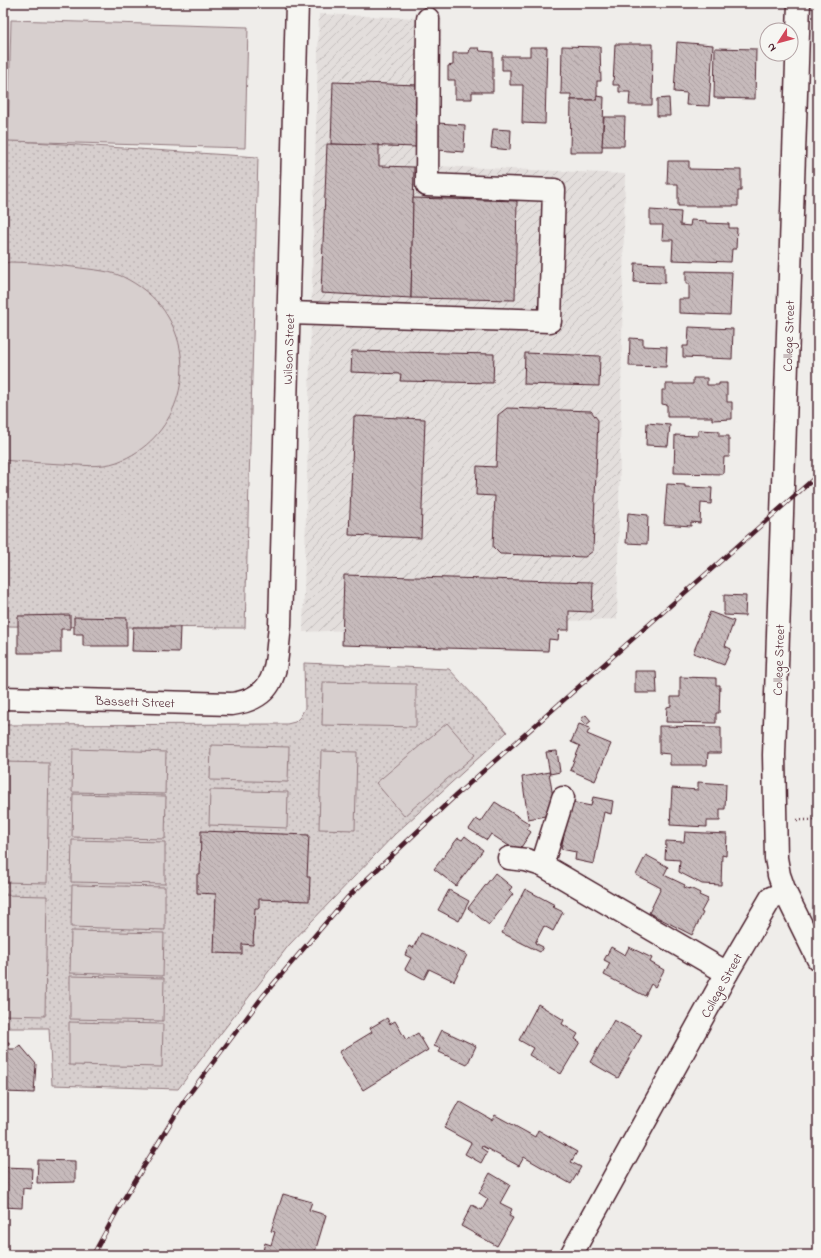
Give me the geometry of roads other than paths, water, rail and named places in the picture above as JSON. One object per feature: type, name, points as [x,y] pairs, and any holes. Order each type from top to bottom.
[{"type":"street","name":"Wilson Street","points":[[264,691],[273,678],[280,626],[297,3]]},
{"type":"street","name":"College Street","points":[[571,1255],[727,973],[771,898],[785,892],[779,875],[776,858],[774,755],[799,3]]},
{"type":"street","points":[[289,313],[550,321],[554,190],[427,185],[421,54],[428,18]]},
{"type":"street","name":"Bassett Street","points":[[3,698],[232,704],[254,699],[264,691]]},
{"type":"street","points":[[542,865],[563,798]]},
{"type":"street","points":[[509,858],[526,860],[542,865],[727,973]]},
{"type":"street","points":[[785,892],[818,959]]},
{"type":"railway","points":[[93,1255],[122,1202],[184,1101],[263,996],[347,898],[454,797],[818,475]]}]
